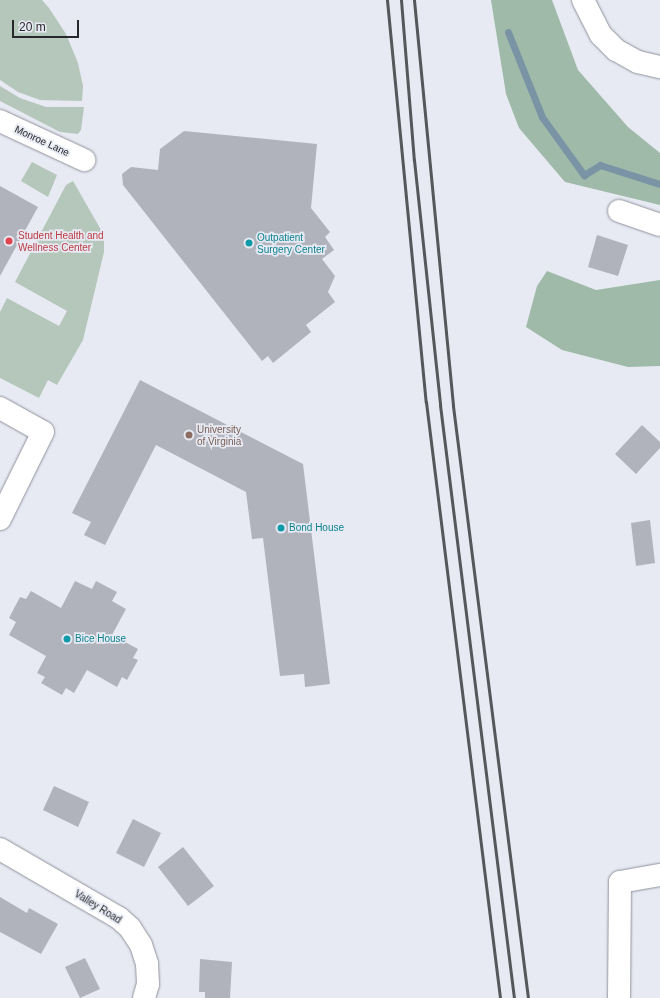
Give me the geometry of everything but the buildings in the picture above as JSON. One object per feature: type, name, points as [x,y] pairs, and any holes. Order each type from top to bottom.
[{"type":"street","points":[[583,0],[601,35],[627,56],[660,67]]},
{"type":"street","name":"Monroe Lane","points":[[0,121],[84,160]]},
{"type":"street","points":[[619,211],[660,225]]},
{"type":"street","points":[[0,408],[43,432],[0,519]]},
{"type":"street","name":"Valley Road","points":[[0,849],[119,918],[130,928],[141,945],[147,964],[148,984],[144,998]]},
{"type":"street","points":[[619,998],[620,882],[660,876]]},
{"type":"green space","points":[[0,0],[42,0],[49,8],[66,34],[78,63],[83,86],[82,101],[40,100],[18,92],[0,80]]},
{"type":"green space","points":[[491,0],[552,0],[578,70],[628,127],[660,153],[660,205],[565,182],[519,128],[506,94]]},
{"type":"green space","points":[[0,86],[20,98],[46,107],[84,107],[81,130],[78,134],[60,132],[0,101]]},
{"type":"green space","points":[[32,162],[57,175],[48,197],[21,181]]},
{"type":"green space","points":[[73,181],[104,235],[104,252],[83,340],[57,385],[48,380],[39,398],[0,378],[0,312],[7,298],[59,326],[67,311],[15,282],[66,185]]},
{"type":"green space","points":[[547,271],[596,290],[660,280],[660,366],[628,367],[562,350],[526,327],[537,286]]},
{"type":"waterway","points":[[508,32],[542,117],[584,175],[600,165],[660,184]]},
{"type":"railway","points":[[387,0],[426,402],[500,998]]},
{"type":"railway","points":[[401,0],[414,160],[440,405],[514,998]]},
{"type":"railway","points":[[414,0],[453,406],[528,998]]},
{"type":"place","name":"Student Health and Wellness Center","points":[[9,241]]},
{"type":"place","name":"Outpatient Surgery Center","points":[[249,243]]},
{"type":"place","name":"University of Virginia","points":[[189,435]]},
{"type":"place","name":"Bond House","points":[[281,528]]},
{"type":"place","name":"Bice House","points":[[67,639]]}]
